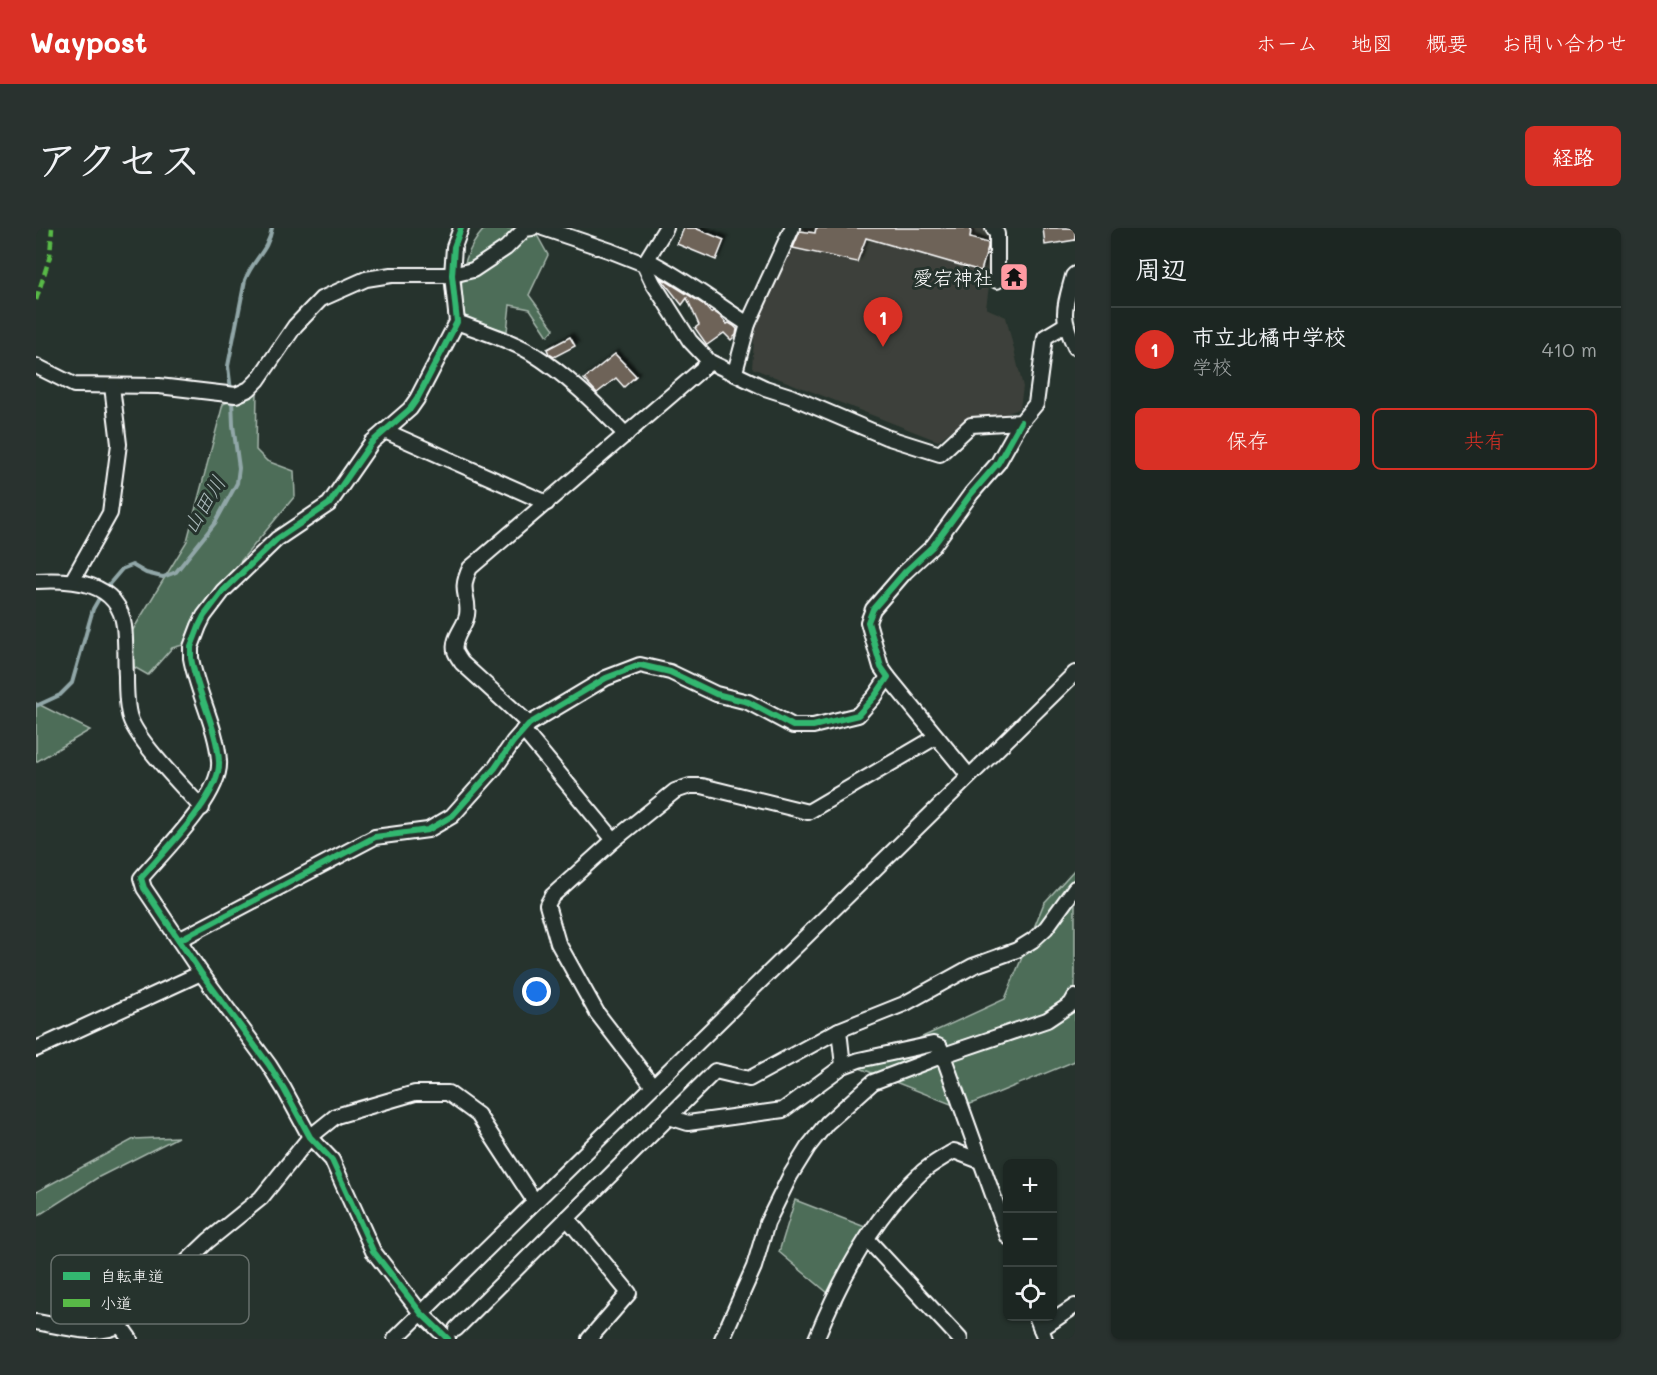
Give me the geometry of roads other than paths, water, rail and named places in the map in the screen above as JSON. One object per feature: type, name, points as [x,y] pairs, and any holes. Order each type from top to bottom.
[{"type":"street","points":[[462,228],[454,247],[452,275],[457,322],[417,399],[410,409],[372,442],[329,504],[277,539],[223,591],[199,626],[191,647],[191,658],[216,741],[220,764],[202,808],[141,878],[144,888],[201,973],[284,1089],[310,1137],[332,1160],[373,1251],[421,1314],[452,1334],[716,1071],[749,1079],[839,1030],[904,1004],[973,966],[1017,950],[1046,928],[1075,888]]},
{"type":"street","points":[[36,366],[74,385],[159,386],[236,395],[249,389],[258,380],[295,326],[321,299],[366,279],[392,275],[452,275],[473,270],[506,248],[525,229],[532,228]]},
{"type":"street","points":[[543,228],[670,271],[748,324]]},
{"type":"street","points":[[666,228],[646,262],[653,283],[690,341],[710,362],[765,388],[886,436],[940,454],[971,425],[1021,422]]},
{"type":"street","points":[[735,372],[748,324],[792,228]]},
{"type":"street","points":[[993,228],[997,234],[997,280]]},
{"type":"street","points":[[1075,274],[1064,306],[1065,326],[1075,346]]},
{"type":"street","points":[[457,322],[529,352],[599,406],[626,435]]},
{"type":"street","points":[[969,776],[888,677],[882,667],[868,622],[873,609],[904,572],[933,546],[970,494],[998,462],[1021,422],[1036,404],[1045,337],[1065,326]]},
{"type":"street","points":[[614,840],[526,727],[462,663],[454,650],[455,640],[467,618],[468,606],[463,592],[465,579],[470,568],[710,362]]},
{"type":"street","points":[[72,580],[110,513],[119,444],[112,386]]},
{"type":"street","points":[[385,431],[547,503]]},
{"type":"street","points":[[36,581],[72,580],[93,586],[110,595],[117,604],[124,624],[126,692],[130,717],[136,732],[202,808]]},
{"type":"street","points":[[179,940],[375,837],[428,830],[437,825],[452,816],[469,799],[526,727],[606,678],[640,665],[670,672],[716,694],[748,702],[793,726],[813,726],[858,715],[888,677]]},
{"type":"street","points":[[395,1339],[1075,673]]},
{"type":"street","points":[[653,1086],[597,1013],[558,943],[547,904],[552,896],[614,840],[675,791],[690,786],[702,786],[808,812],[936,737]]},
{"type":"street","points":[[36,1049],[201,973]]},
{"type":"street","points":[[722,1339],[754,1267],[767,1223],[790,1176],[808,1147],[827,1123],[873,1082],[1047,1020],[1071,1004],[1075,997]]},
{"type":"street","points":[[839,1030],[843,1066]]},
{"type":"street","points":[[669,1117],[688,1123],[783,1110],[843,1066],[859,1060],[933,1044],[940,1047],[944,1055],[1003,1223]]},
{"type":"street","points":[[193,1255],[261,1198],[310,1137],[336,1116],[415,1093],[448,1094],[477,1115],[535,1202]]},
{"type":"street","points":[[816,1339],[844,1280],[867,1239],[890,1206],[920,1174],[954,1151],[980,1161]]},
{"type":"street","points":[[567,1218],[629,1293],[589,1339]]},
{"type":"street","points":[[867,1239],[960,1339]]},
{"type":"street","points":[[1041,1328],[1075,1306]]},
{"type":"street","points":[[36,1322],[99,1331],[111,1330],[120,1325],[130,1339]]},
{"type":"waterway","name":"山田川","points":[[231,391],[228,366],[245,280],[264,249],[272,228]]},
{"type":"waterway","name":"山田川","points":[[105,589],[122,569],[132,565],[146,573],[163,577],[176,572],[215,523],[237,483],[239,468],[232,399]]},
{"type":"waterway","name":"山田川","points":[[36,706],[60,695],[72,683],[93,609],[101,595]]},
{"type":"place","name":"愛宕神社","points":[[1014,277]]},
{"type":"place","name":"市立北橘中学校","points":[[883,347]]}]
